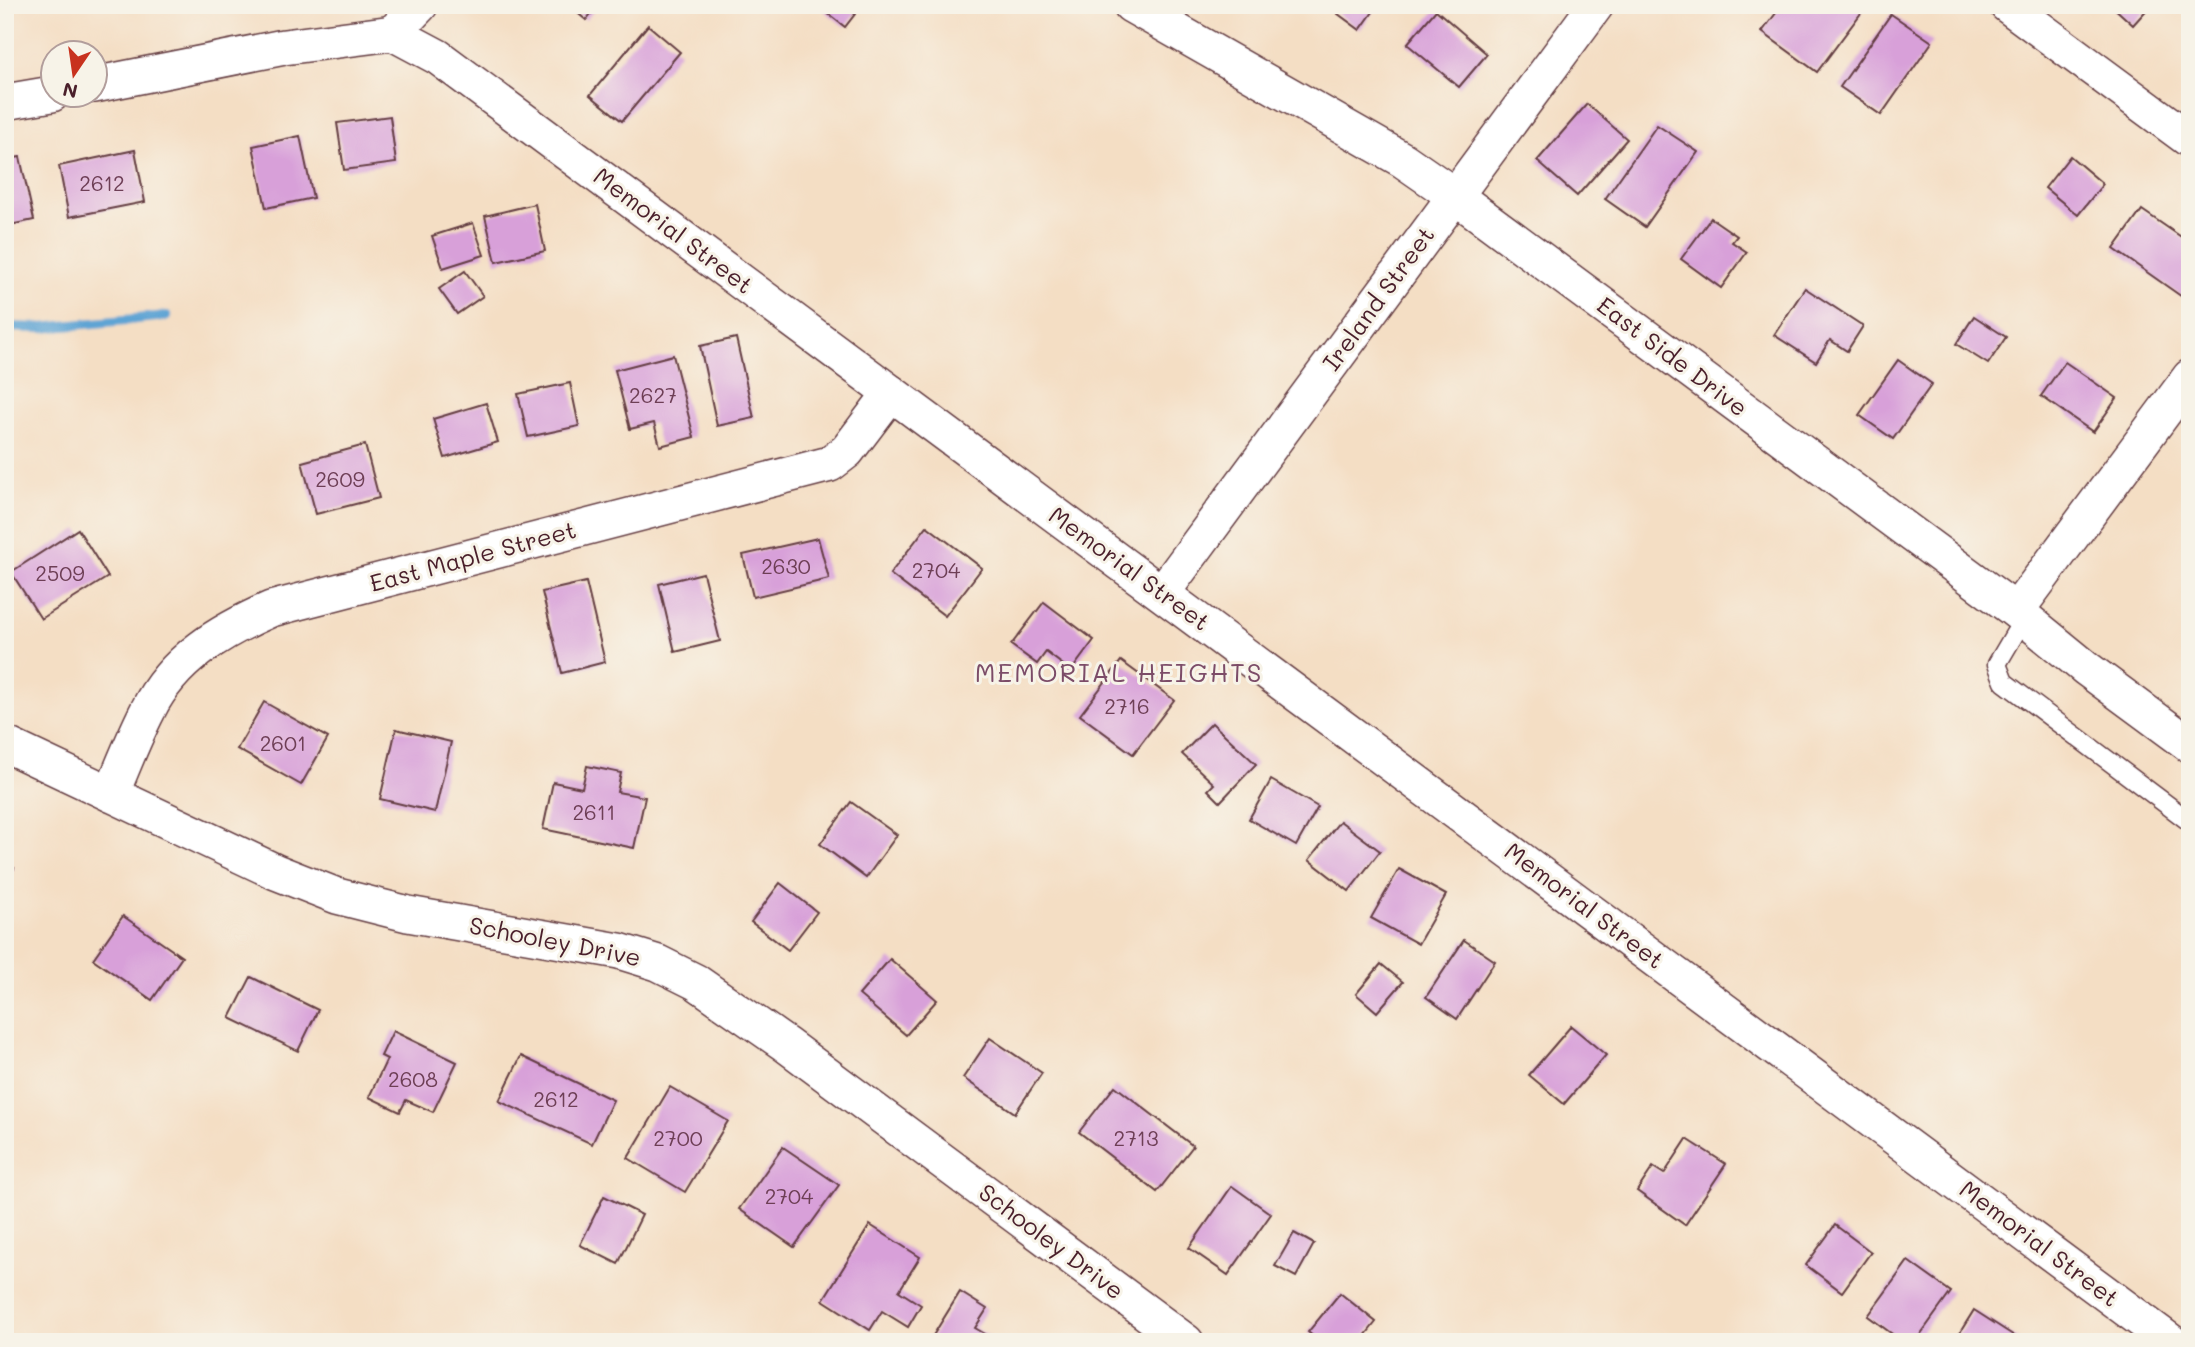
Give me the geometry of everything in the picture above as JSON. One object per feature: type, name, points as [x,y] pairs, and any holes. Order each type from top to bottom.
[{"type":"street","points":[[108,82],[284,47],[393,33],[420,5]]},
{"type":"street","name":"East Side Drive","points":[[1131,5],[1403,160],[1455,196],[2020,614],[2087,669],[2190,745]]},
{"type":"street","name":"Ireland Street","points":[[1161,593],[1595,5]]},
{"type":"street","points":[[2007,5],[2190,140]]},
{"type":"street","name":"Memorial Street","points":[[393,33],[438,57],[2171,1342]]},
{"type":"street","points":[[5,102],[38,96]]},
{"type":"street","points":[[2020,614],[2190,377]]},
{"type":"street","name":"East Maple Street","points":[[111,794],[158,692],[177,668],[209,640],[235,624],[271,609],[830,464],[847,451],[891,393]]},
{"type":"street","name":"Schooley Drive","points":[[5,744],[276,872],[337,896],[408,915],[619,951],[658,963],[696,982],[785,1044],[1186,1342]]},
{"type":"lane","points":[[2020,614],[1997,664],[2004,682],[2190,821]]},
{"type":"building","points":[[568,5],[598,5],[586,20]]},
{"type":"building","points":[[817,5],[862,5],[845,27]]},
{"type":"building","points":[[1326,5],[1378,5],[1360,30]]},
{"type":"building","points":[[1782,5],[1867,5],[1817,72],[1762,32]]},
{"type":"building","points":[[2111,5],[2151,5],[2133,25]]},
{"type":"building","points":[[1436,10],[1487,54],[1459,87],[1407,44]]},
{"type":"building","points":[[1891,14],[1932,42],[1881,115],[1840,87]]},
{"type":"building","points":[[648,25],[680,52],[622,121],[590,95]]},
{"type":"building","points":[[1587,104],[1627,139],[1577,196],[1537,161]]},
{"type":"building","points":[[390,116],[396,163],[344,170],[337,123]]},
{"type":"building","points":[[1657,125],[1698,152],[1645,227],[1605,199]]},
{"type":"building","points":[[300,136],[313,198],[266,208],[253,146]]},
{"type":"building","points":[[135,150],[145,202],[69,217],[59,166]]},
{"type":"building","points":[[2070,156],[2103,184],[2078,215],[2045,188]]},
{"type":"building","points":[[20,157],[34,220],[5,226],[5,160]]},
{"type":"building","points":[[535,204],[545,251],[496,262],[485,216]]},
{"type":"building","points":[[2142,210],[2190,243],[2190,293],[2185,299],[2114,249]]},
{"type":"building","points":[[1711,218],[1737,236],[1732,242],[1747,252],[1721,288],[1681,259]]},
{"type":"building","points":[[473,223],[484,255],[443,268],[432,236]]},
{"type":"building","points":[[465,271],[483,296],[457,314],[439,289]]},
{"type":"building","points":[[1805,288],[1863,326],[1847,351],[1830,340],[1816,362],[1774,335]]},
{"type":"building","points":[[1974,316],[2006,337],[1988,364],[1956,344]]},
{"type":"building","points":[[736,338],[754,418],[717,426],[700,346]]},
{"type":"building","points":[[673,355],[694,437],[660,446],[654,423],[630,429],[615,370]]},
{"type":"building","points":[[1898,360],[1932,384],[1893,439],[1859,415]]},
{"type":"building","points":[[2065,362],[2117,398],[2093,432],[2041,396]]},
{"type":"building","points":[[570,383],[579,426],[528,437],[518,394]]},
{"type":"building","points":[[486,403],[498,442],[445,458],[433,419]]},
{"type":"building","points":[[365,445],[379,498],[316,514],[302,462]]},
{"type":"building","points":[[927,526],[982,568],[945,616],[890,574]]},
{"type":"building","points":[[78,529],[108,577],[41,619],[11,572]]},
{"type":"building","points":[[818,538],[829,579],[753,597],[743,555]]},
{"type":"building","points":[[703,573],[720,641],[675,652],[659,584]]},
{"type":"building","points":[[586,582],[605,662],[562,673],[542,592]]},
{"type":"building","points":[[1044,602],[1094,640],[1071,671],[1046,652],[1037,664],[1011,645]]},
{"type":"building","points":[[1121,661],[1174,700],[1133,754],[1080,715]]},
{"type":"building","points":[[264,702],[328,738],[301,785],[237,749]]},
{"type":"building","points":[[1212,723],[1256,764],[1220,802],[1208,790],[1214,784],[1182,754]]},
{"type":"building","points":[[396,729],[451,742],[435,812],[380,799]]},
{"type":"building","points":[[587,766],[621,773],[617,792],[645,797],[634,848],[543,829],[553,782],[582,788]]},
{"type":"building","points":[[1271,780],[1318,807],[1296,846],[1249,819]]},
{"type":"building","points":[[851,802],[897,835],[866,878],[820,844]]},
{"type":"building","points":[[1340,821],[1380,851],[1349,891],[1309,860]]},
{"type":"building","points":[[5,864],[14,868],[5,887]]},
{"type":"building","points":[[1399,869],[1446,895],[1418,944],[1371,918]]},
{"type":"building","points":[[780,883],[817,912],[788,950],[751,922]]},
{"type":"building","points":[[123,916],[182,957],[152,1000],[93,959]]},
{"type":"building","points":[[1464,940],[1495,961],[1457,1019],[1426,997]]},
{"type":"building","points":[[890,959],[937,1000],[906,1035],[859,995]]},
{"type":"building","points":[[1381,964],[1403,982],[1377,1012],[1356,994]]},
{"type":"building","points":[[251,977],[318,1010],[298,1051],[230,1018]]},
{"type":"building","points":[[1571,1026],[1606,1055],[1564,1104],[1529,1075]]},
{"type":"building","points":[[393,1031],[457,1062],[433,1112],[406,1100],[400,1112],[369,1097],[387,1059],[381,1056]]},
{"type":"building","points":[[990,1038],[1042,1073],[1015,1113],[963,1078]]},
{"type":"building","points":[[521,1056],[613,1100],[592,1144],[499,1101]]},
{"type":"building","points":[[1115,1086],[1193,1146],[1157,1192],[1079,1132]]},
{"type":"building","points":[[670,1087],[728,1121],[685,1192],[628,1158]]},
{"type":"building","points":[[1687,1139],[1726,1164],[1685,1225],[1637,1191],[1653,1167],[1664,1174]]},
{"type":"building","points":[[783,1147],[839,1185],[794,1247],[739,1209]]},
{"type":"building","points":[[1232,1186],[1271,1214],[1228,1275],[1189,1248]]},
{"type":"building","points":[[604,1196],[642,1215],[618,1264],[580,1245]]},
{"type":"building","points":[[870,1225],[920,1257],[899,1291],[921,1305],[908,1327],[882,1311],[870,1330],[823,1300]]},
{"type":"building","points":[[1835,1225],[1871,1252],[1842,1292],[1806,1265]]},
{"type":"building","points":[[1294,1233],[1314,1244],[1296,1277],[1275,1266]]},
{"type":"building","points":[[1908,1261],[1951,1292],[1915,1342],[1903,1342],[1868,1316]]},
{"type":"building","points":[[960,1292],[987,1309],[975,1328],[999,1342],[929,1342]]},
{"type":"building","points":[[1340,1293],[1376,1322],[1360,1342],[1320,1342],[1308,1332]]},
{"type":"building","points":[[1974,1310],[2019,1339],[2017,1342],[1954,1342]]},
{"type":"waterway","points":[[5,327],[42,328],[167,316]]},
{"type":"district","name":"MEMORIAL HEIGHTS","points":[[1119,673]]}]
